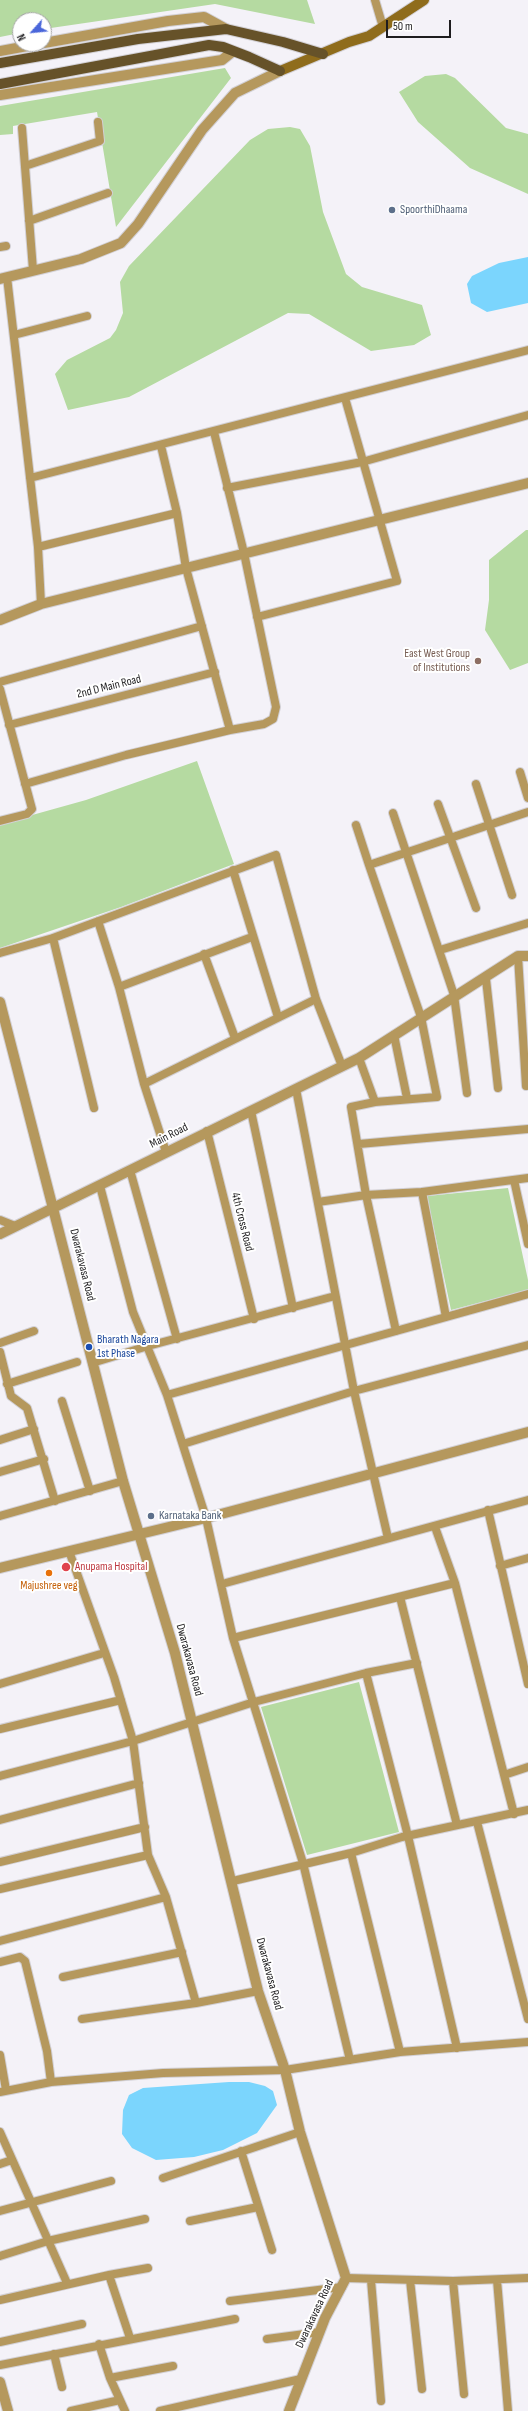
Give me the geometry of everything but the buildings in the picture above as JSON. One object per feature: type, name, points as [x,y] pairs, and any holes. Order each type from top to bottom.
[{"type":"main road","points":[[0,84],[209,45],[223,47],[280,71],[350,42],[369,36],[424,0]]},
{"type":"main road","points":[[0,63],[138,38],[226,29],[282,42],[323,54]]},
{"type":"street","points":[[375,0],[384,27]]},
{"type":"street","points":[[52,42],[168,21],[204,17],[226,29]]},
{"type":"street","points":[[0,51],[12,49]]},
{"type":"street","points":[[0,95],[222,60],[232,52]]},
{"type":"street","points":[[41,604],[38,547],[14,334],[3,278],[81,259],[121,243],[138,224],[202,130],[235,93],[280,71]]},
{"type":"street","points":[[25,166],[96,144],[101,137],[98,122]]},
{"type":"street","points":[[22,128],[33,270]]},
{"type":"street","points":[[29,221],[108,193]]},
{"type":"street","points":[[14,334],[87,316]]},
{"type":"street","points":[[30,478],[160,446],[528,350]]},
{"type":"street","points":[[257,617],[397,581],[378,520],[345,398]]},
{"type":"street","points":[[227,488],[362,462],[528,415]]},
{"type":"street","points":[[25,784],[230,730],[264,724],[273,719],[276,707],[244,553],[214,432]]},
{"type":"street","points":[[160,446],[177,513],[186,568],[230,730]]},
{"type":"street","points":[[0,620],[41,604],[528,483]]},
{"type":"street","points":[[38,547],[177,513]]},
{"type":"street","points":[[0,682],[202,626]]},
{"type":"street","name":"2nd D Main Road","points":[[9,725],[215,672]]},
{"type":"street","points":[[0,689],[32,809],[27,814],[0,821]]},
{"type":"street","points":[[520,772],[528,798]]},
{"type":"street","points":[[476,784],[512,895]]},
{"type":"street","points":[[438,804],[476,908]]},
{"type":"street","points":[[369,865],[528,812]]},
{"type":"street","points":[[393,813],[408,852],[454,995],[467,1093]]},
{"type":"street","points":[[356,825],[421,1017],[437,1097],[407,1098],[351,1107],[359,1144],[366,1195],[396,1331]]},
{"type":"street","points":[[0,953],[53,938],[232,870],[276,855],[316,999],[342,1066]]},
{"type":"street","points":[[232,870],[278,1017]]},
{"type":"street","points":[[98,921],[119,987],[144,1084],[166,1152]]},
{"type":"street","points":[[440,950],[528,923]]},
{"type":"street","points":[[119,987],[252,937]]},
{"type":"street","points":[[53,938],[94,1108]]},
{"type":"street","points":[[204,954],[235,1038]]},
{"type":"street","points":[[523,956],[526,1086]]},
{"type":"street","name":"Main Road","points":[[0,1234],[100,1186],[207,1131],[359,1058],[454,995],[486,979],[523,956]]},
{"type":"street","points":[[486,979],[498,1088]]},
{"type":"street","points":[[144,1084],[316,999]]},
{"type":"street","name":"Dwarakavasa Road","points":[[0,1002],[123,1481],[175,1653],[258,1991],[285,2070],[300,2132],[344,2282],[320,2332],[289,2411]]},
{"type":"street","points":[[394,1035],[407,1098]]},
{"type":"street","points":[[359,1058],[375,1102]]},
{"type":"street","points":[[296,1089],[354,1391],[388,1538]]},
{"type":"street","points":[[251,1111],[293,1308]]},
{"type":"street","points":[[359,1144],[528,1129]]},
{"type":"street","name":"4th Cross Road","points":[[207,1131],[254,1319]]},
{"type":"street","points":[[130,1170],[177,1339]]},
{"type":"street","points":[[318,1202],[366,1195],[422,1192],[528,1178]]},
{"type":"street","points":[[514,1180],[528,1244]]},
{"type":"street","points":[[100,1186],[133,1312],[167,1395],[206,1518],[234,1638],[303,1863],[350,2060]]},
{"type":"street","points":[[422,1192],[446,1316]]},
{"type":"street","points":[[1,1219],[15,1226]]},
{"type":"street","points":[[167,1395],[528,1294]]},
{"type":"street","points":[[92,1363],[148,1346],[254,1319],[335,1296]]},
{"type":"street","points":[[0,1343],[34,1332]]},
{"type":"street","points":[[183,1444],[354,1391],[528,1345]]},
{"type":"street","points":[[0,1352],[10,1396],[27,1408],[44,1459],[55,1500]]},
{"type":"street","points":[[0,1394],[8,1388],[77,1362]]},
{"type":"street","points":[[62,1401],[90,1491]]},
{"type":"street","points":[[0,1440],[34,1429]]},
{"type":"street","points":[[0,1568],[206,1518],[528,1432]]},
{"type":"street","points":[[0,1472],[44,1459]]},
{"type":"street","points":[[0,1516],[123,1481]]},
{"type":"street","points":[[222,1584],[388,1538],[435,1527],[488,1510],[528,1500]]},
{"type":"street","points":[[488,1510],[528,1684]]},
{"type":"street","points":[[435,1527],[455,1583],[514,1814]]},
{"type":"street","points":[[69,1551],[121,1700],[133,1741],[148,1855],[166,1897],[196,2003]]},
{"type":"street","points":[[500,1566],[528,1558]]},
{"type":"street","points":[[234,1638],[455,1583]]},
{"type":"street","points":[[400,1597],[457,1825]]},
{"type":"street","points":[[0,1684],[104,1653]]},
{"type":"street","points":[[0,1776],[133,1741],[193,1723],[254,1702],[366,1673],[417,1663]]},
{"type":"street","points":[[366,1673],[408,1836],[457,2048]]},
{"type":"street","points":[[0,1729],[121,1700]]},
{"type":"street","points":[[504,1776],[528,1767]]},
{"type":"street","points":[[0,1820],[139,1783]]},
{"type":"street","points":[[232,1881],[303,1863],[352,1853],[408,1836],[528,1810]]},
{"type":"street","points":[[477,1822],[528,2019]]},
{"type":"street","points":[[0,1862],[145,1827]]},
{"type":"street","points":[[352,1853],[400,2052]]},
{"type":"street","points":[[0,1889],[148,1855]]},
{"type":"street","points":[[0,1941],[166,1897]]},
{"type":"street","points":[[62,1977],[182,1952]]},
{"type":"street","points":[[0,1962],[20,1957],[25,1961],[47,2051],[51,2082]]},
{"type":"street","points":[[82,2019],[196,2003],[258,1991]]},
{"type":"street","points":[[0,2055],[3,2091],[51,2082],[162,2074],[285,2070],[400,2052],[528,2042]]},
{"type":"street","points":[[0,2132],[67,2284]]},
{"type":"street","points":[[163,2178],[300,2132]]},
{"type":"street","points":[[241,2151],[272,2250]]},
{"type":"street","points":[[0,2164],[12,2160]]},
{"type":"street","points":[[0,2211],[111,2181]]},
{"type":"street","points":[[190,2221],[258,2207]]},
{"type":"street","points":[[0,2256],[48,2241],[144,2219]]},
{"type":"street","points":[[0,2300],[67,2284],[148,2268]]},
{"type":"street","points":[[109,2275],[130,2338]]},
{"type":"street","points":[[230,2301],[344,2282],[371,2280],[453,2281],[528,2278]]},
{"type":"street","points":[[371,2280],[381,2401]]},
{"type":"street","points":[[410,2280],[422,2389]]},
{"type":"street","points":[[497,2280],[508,2411]]},
{"type":"street","points":[[453,2281],[464,2394]]},
{"type":"street","points":[[0,2365],[99,2344],[235,2319]]},
{"type":"street","points":[[0,2342],[82,2324]]},
{"type":"street","points":[[267,2339],[320,2332]]},
{"type":"street","points":[[99,2344],[110,2378],[126,2411]]},
{"type":"street","points":[[54,2354],[62,2387]]},
{"type":"street","points":[[110,2378],[173,2366]]},
{"type":"street","points":[[160,2411],[301,2379]]},
{"type":"street","points":[[0,2382],[8,2411]]},
{"type":"street","points":[[71,2411],[120,2400]]},
{"type":"green space","points":[[0,0],[307,0],[315,24],[215,4],[52,28],[52,12],[12,12],[12,35],[0,37]]},
{"type":"green space","points":[[225,68],[231,78],[116,227],[97,112],[13,126],[13,134],[0,135],[0,106]]},
{"type":"green space","points":[[446,74],[455,78],[506,128],[528,134],[528,194],[470,168],[418,122],[399,92],[425,76]]},
{"type":"green space","points":[[290,127],[300,129],[310,146],[323,212],[346,274],[362,287],[422,305],[431,335],[414,345],[371,351],[309,314],[288,313],[129,397],[68,410],[55,374],[67,360],[110,338],[116,330],[123,313],[120,282],[129,266],[250,140],[268,129]]},
{"type":"green space","points":[[526,530],[528,530],[528,663],[510,670],[485,630],[489,600],[489,560]]},
{"type":"green space","points":[[197,761],[234,864],[121,907],[0,948],[0,824],[86,800]]},
{"type":"green space","points":[[508,1188],[528,1280],[528,1290],[451,1310],[427,1196]]},
{"type":"green space","points":[[359,1682],[399,1832],[307,1855],[261,1707]]},
{"type":"water","points":[[528,257],[528,303],[487,312],[471,303],[467,284],[472,276],[499,263]]},
{"type":"water","points":[[249,2082],[265,2086],[273,2091],[277,2105],[257,2133],[223,2150],[194,2157],[156,2160],[132,2148],[122,2134],[123,2110],[129,2095],[143,2088]]},
{"type":"place","name":"SpoorthiDhaama","points":[[392,210]]},
{"type":"place","name":"East West Group of Institutions","points":[[478,661]]},
{"type":"place","name":"Bharath Nagara 1st Phase","points":[[89,1347]]},
{"type":"place","name":"Karnataka Bank","points":[[151,1516]]},
{"type":"place","name":"Anupama Hospital","points":[[66,1567]]},
{"type":"place","name":"Majushree veg","points":[[49,1573]]}]
